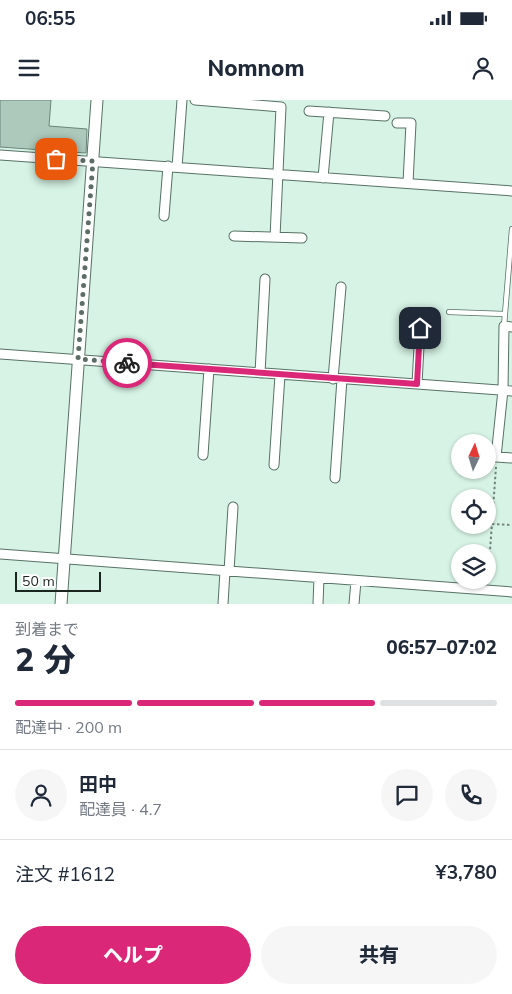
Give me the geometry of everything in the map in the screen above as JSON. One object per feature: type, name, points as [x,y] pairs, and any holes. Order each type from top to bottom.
[{"type":"street","points":[[164,216],[182,100]]},
{"type":"street","points":[[195,100],[281,107],[276,175],[275,237]]},
{"type":"street","points":[[61,604],[98,101]]},
{"type":"street","points":[[309,111],[385,116]]},
{"type":"street","points":[[323,178],[329,112]]},
{"type":"street","points":[[398,122],[410,123],[408,183]]},
{"type":"street","points":[[0,155],[512,191]]},
{"type":"street","points":[[234,236],[302,238]]},
{"type":"street","points":[[260,373],[265,279]]},
{"type":"street","points":[[335,478],[341,287]]},
{"type":"street","points":[[508,327],[508,391],[496,457],[512,458]]},
{"type":"street","points":[[409,328],[420,328],[417,384]]},
{"type":"street","points":[[0,354],[508,391]]},
{"type":"street","points":[[203,455],[209,369]]},
{"type":"street","points":[[274,465],[280,374]]},
{"type":"street","points":[[223,604],[233,507]]},
{"type":"street","points":[[0,554],[512,592]]},
{"type":"street","points":[[318,604],[319,578]]},
{"type":"street","points":[[354,604],[356,581]]},
{"type":"lane","points":[[508,327],[504,314],[512,229]]},
{"type":"lane","points":[[449,312],[504,314]]},
{"type":"path","points":[[496,524],[512,525]]},
{"type":"path","points":[[487,591],[491,534]]},
{"type":"building","points":[[0,100],[51,100],[49,126],[87,129],[86,153],[0,147]]},
{"type":"way so far","points":[[56,159],[93,161],[78,359],[127,363]]},
{"type":"route","points":[[127,363],[417,384],[420,328]]}]
